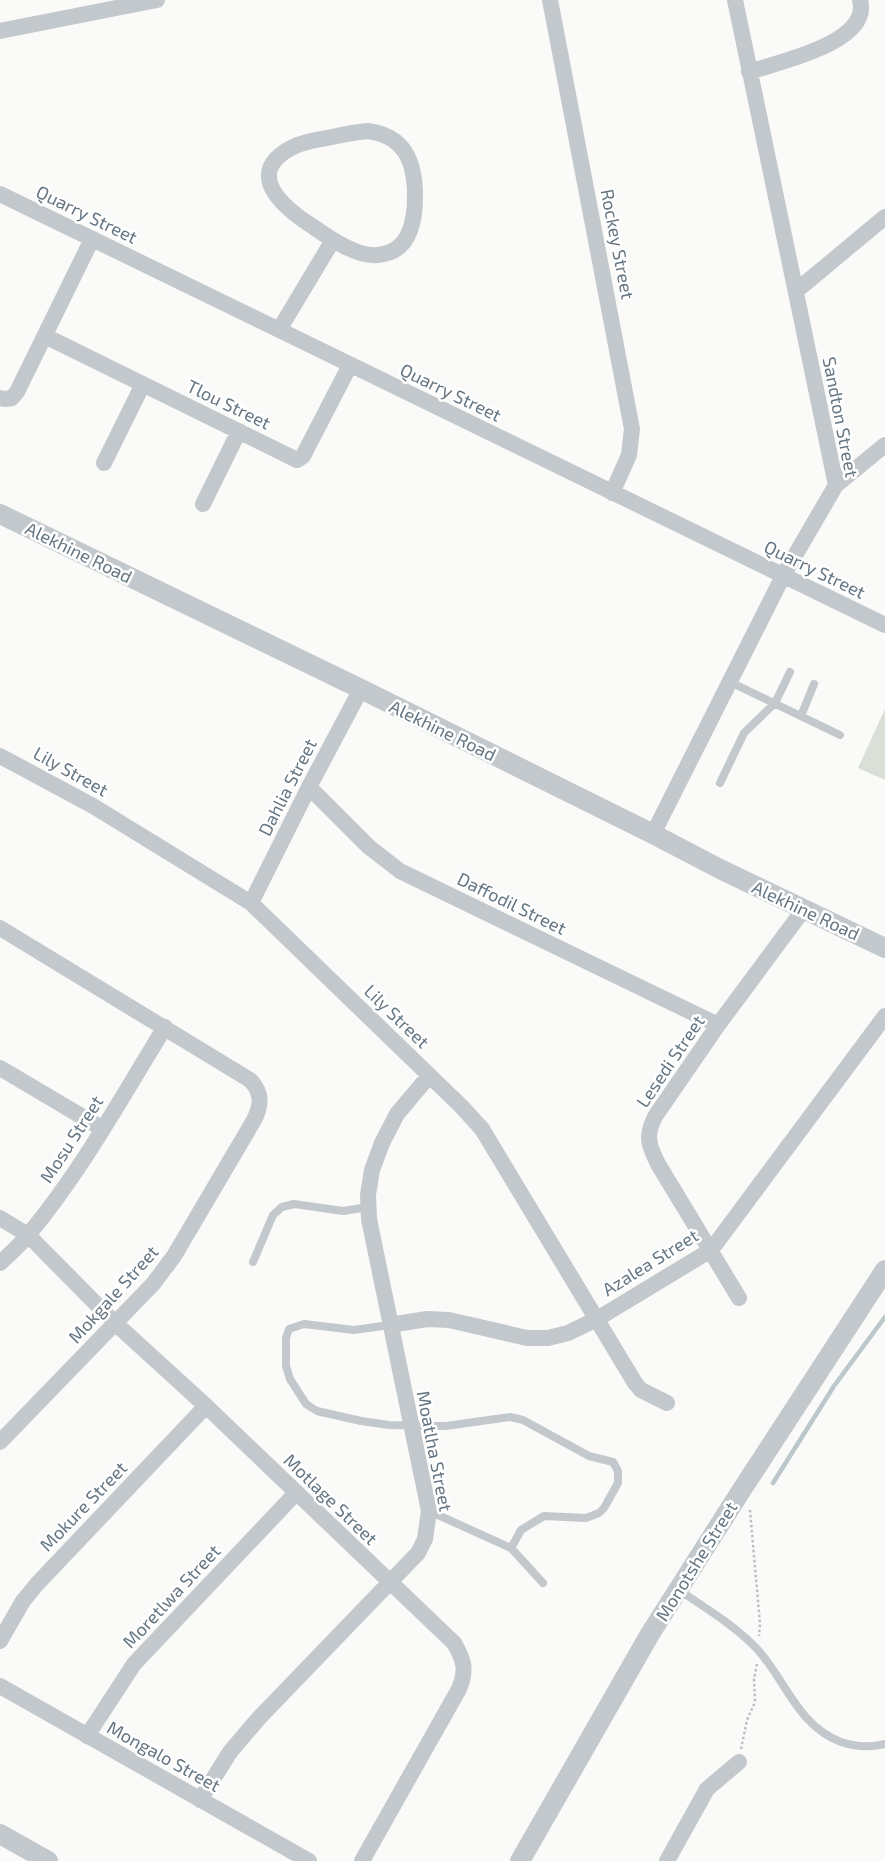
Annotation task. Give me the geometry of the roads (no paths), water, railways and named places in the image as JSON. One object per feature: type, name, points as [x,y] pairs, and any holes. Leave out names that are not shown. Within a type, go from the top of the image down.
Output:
[{"type":"street","points":[[0,31],[157,0]]},
{"type":"street","name":"Rockey Street","points":[[550,0],[632,429],[629,455],[612,493]]},
{"type":"street","name":"Sandton Street","points":[[654,834],[783,576],[836,485],[734,0]]},
{"type":"street","points":[[749,72],[818,49],[838,40],[852,30],[860,18],[862,6],[860,0]]},
{"type":"street","points":[[355,132],[379,132],[391,138],[402,147],[410,158],[414,169],[415,214],[412,228],[404,241],[391,252],[376,255],[364,254],[333,240],[293,214],[276,197],[270,185],[269,174],[273,164],[281,154],[291,147],[304,143],[355,132]]},
{"type":"street","name":"Quarry Street","points":[[0,194],[885,625]]},
{"type":"street","points":[[796,291],[885,216]]},
{"type":"street","points":[[0,398],[7,399],[15,396],[92,239]]},
{"type":"street","points":[[279,330],[333,240]]},
{"type":"street","name":"Tlou Street","points":[[45,336],[297,460],[300,458],[350,365]]},
{"type":"street","points":[[104,463],[143,384]]},
{"type":"street","points":[[203,504],[238,431]]},
{"type":"street","points":[[836,485],[885,445]]},
{"type":"street","name":"Alekhine Road","points":[[0,514],[361,689],[654,834],[720,869],[885,948]]},
{"type":"street","name":"Dahlia Street","points":[[251,903],[361,689]]},
{"type":"street","name":"Lily Street","points":[[0,756],[93,806],[251,903],[461,1106],[482,1129],[636,1383],[641,1390],[667,1403]]},
{"type":"street","name":"Daffodil Street","points":[[309,787],[369,847],[400,871],[718,1026]]},
{"type":"street","name":"Lesedi Street","points":[[739,1298],[658,1164],[651,1150],[648,1135],[656,1115],[718,1026],[804,909]]},
{"type":"street","points":[[0,928],[165,1027]]},
{"type":"street","name":"Azalea Street","points":[[390,1325],[428,1319],[450,1320],[527,1338],[548,1338],[568,1333],[597,1318],[711,1250],[885,1016]]},
{"type":"street","name":"Mokgale Street","points":[[0,1442],[153,1284],[174,1256],[254,1120],[260,1102],[258,1090],[250,1080],[165,1027]]},
{"type":"street","name":"Mosu Street","points":[[0,1263],[28,1235],[58,1197],[103,1129],[165,1027]]},
{"type":"street","points":[[0,1068],[103,1129]]},
{"type":"street","name":"Moatlha Street","points":[[200,1800],[230,1752],[259,1718],[418,1554],[425,1539],[429,1511],[369,1219],[368,1195],[372,1170],[396,1114],[429,1076]]},
{"type":"street","name":"Motlage Street","points":[[0,1218],[28,1235],[115,1323],[206,1406],[454,1643],[464,1664],[464,1677],[362,1861]]},
{"type":"street","name":"Monotshe Street","points":[[520,1861],[650,1634],[885,1270]]},
{"type":"street","name":"Mokure Street","points":[[0,1641],[23,1601],[37,1584],[206,1406]]},
{"type":"street","name":"Moretlwa Street","points":[[87,1736],[134,1664],[296,1493]]},
{"type":"street","name":"Mongalo Street","points":[[0,1686],[308,1861]]},
{"type":"street","points":[[667,1861],[707,1789],[739,1762]]},
{"type":"street","points":[[0,1834],[48,1861]]},
{"type":"lane","points":[[720,782],[744,732],[775,703],[790,672]]},
{"type":"lane","points":[[730,682],[840,735]]},
{"type":"lane","points":[[801,716],[814,684]]},
{"type":"lane","points":[[252,1262],[273,1215],[282,1207],[294,1204],[343,1211],[368,1207]]},
{"type":"lane","points":[[390,1325],[354,1330],[304,1324],[290,1329],[286,1338],[286,1366],[290,1379],[306,1404],[317,1411],[360,1422],[389,1425],[446,1426],[510,1417],[523,1420],[589,1456],[613,1462],[618,1471],[618,1483],[604,1508],[599,1513],[586,1518],[544,1516],[521,1530],[511,1548]]},
{"type":"lane","points":[[429,1511],[511,1548],[543,1583]]},
{"type":"lane","points":[[680,1590],[735,1630],[758,1650],[797,1706],[819,1731],[832,1739],[857,1748],[885,1744]]},
{"type":"waterway","points":[[773,1483],[834,1386],[885,1317]]}]
